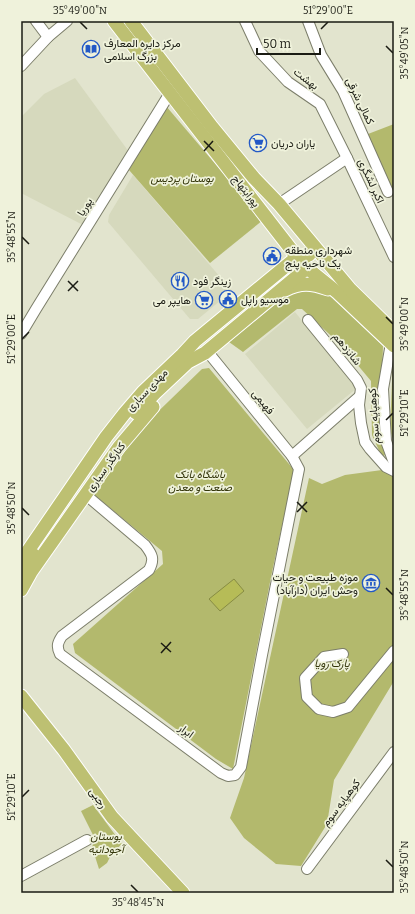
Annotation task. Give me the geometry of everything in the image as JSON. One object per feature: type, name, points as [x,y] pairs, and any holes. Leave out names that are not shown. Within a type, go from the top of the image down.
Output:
[{"type":"main road","points":[[117,26],[131,21]]},
{"type":"main road","name":"پورابتهاج","points":[[131,21],[174,89],[221,158],[303,256],[307,268],[344,291]]},
{"type":"main road","name":"پورابتهاج","points":[[117,26],[279,204],[344,291],[393,340]]},
{"type":"main road","points":[[254,178],[303,256],[328,274],[344,291]]},
{"type":"main road","name":"مهدی سباری","points":[[21,561],[106,437],[143,392],[195,341],[236,307],[303,256]]},
{"type":"main road","points":[[21,576],[113,441],[130,419],[188,362],[206,352],[307,268]]},
{"type":"main road","points":[[274,296],[292,287],[312,284],[344,291]]},
{"type":"main road","points":[[236,307],[246,320]]},
{"type":"main road","points":[[21,546],[117,408],[138,386],[178,349],[195,341]]},
{"type":"main road","name":"کنارگذر سباری","points":[[21,590],[31,572],[120,447],[156,404],[193,368],[206,352]]},
{"type":"main road","name":"رجبی","points":[[21,696],[64,750],[112,817],[183,893]]},
{"type":"street","points":[[36,21],[48,37]]},
{"type":"street","points":[[21,66],[48,37],[67,21]]},
{"type":"street","name":"بهشت","points":[[246,21],[260,51],[288,82],[320,104],[347,158]]},
{"type":"street","name":"کمالی شرقی","points":[[308,21],[321,56],[344,91],[388,192]]},
{"type":"street","name":"پوریا","points":[[21,334],[174,89]]},
{"type":"street","points":[[279,204],[347,158]]},
{"type":"street","name":"اکبر لشگری","points":[[347,158],[394,258]]},
{"type":"street","name":"شانزدهم","points":[[308,320],[357,380],[361,388],[359,405],[365,442],[386,467],[394,471]]},
{"type":"street","name":"کوهپایه سوم","points":[[393,340],[382,389],[386,441],[394,463]]},
{"type":"street","name":"فهیمی","points":[[206,352],[292,456],[299,469]]},
{"type":"street","points":[[292,456],[360,396]]},
{"type":"street","name":"ابرار","points":[[86,495],[146,545],[152,555],[152,564],[149,570],[62,636],[59,641],[58,648],[60,654],[228,776],[235,775],[240,767],[299,469]]},
{"type":"street","points":[[343,654],[324,657],[305,678],[307,697],[319,708],[332,712],[348,707],[394,651]]},
{"type":"street","name":"کوهپایه سوم","points":[[307,869],[394,752]]},
{"type":"street","points":[[21,876],[87,840]]},
{"type":"shaded area","points":[[75,78],[129,152],[83,225],[21,193],[21,117],[44,94]]},
{"type":"shaded area","points":[[133,175],[232,291],[198,319],[190,319],[108,222],[109,215]]},
{"type":"shaded area","points":[[295,312],[357,388],[307,429],[245,354]]},
{"type":"shaded area","points":[[234,579],[244,591],[220,611],[209,599]]},
{"type":"green space","name":"بوستان پردیس","points":[[166,106],[263,220],[210,263],[129,170]]},
{"type":"green space","points":[[394,124],[394,191],[391,192],[368,134]]},
{"type":"green space","points":[[305,287],[330,296],[383,346],[380,432],[385,455],[382,457],[372,435],[371,381],[341,345],[302,309],[297,309],[243,352],[229,342],[287,295]]},
{"type":"green space","points":[[393,357],[394,359],[394,442],[390,430]]},
{"type":"green space","name":"باشگاه بانک صنعت و معدن","points":[[209,368],[294,470],[233,769],[216,759],[75,653],[73,644],[163,564],[162,551],[92,493],[137,432],[202,369]]},
{"type":"green space","name":"پارک رویا","points":[[382,470],[394,477],[394,681],[334,780],[327,824],[301,866],[276,864],[244,838],[230,818],[244,778],[309,478],[322,484],[345,475]]},
{"type":"green space","name":"بوستان آجودانیه","points":[[93,805],[122,844],[112,853],[107,863],[99,869],[92,847],[95,839],[81,811]]},
{"type":"place","name":"مرکز دایره المعارف بزرگ اسلامی","points":[[91,49]]},
{"type":"place","name":"یاران دریان","points":[[258,143]]},
{"type":"place","name":"شهرداری منطقه یک ناحیه پنج","points":[[272,256]]},
{"type":"place","name":"زینگر فود","points":[[180,281]]},
{"type":"place","name":"موسیو راپل","points":[[228,299]]},
{"type":"place","name":"هایپر می","points":[[204,300]]},
{"type":"place","name":"موزه طبیعت و حیات وحش ایران (دارآباد)","points":[[371,583]]}]
